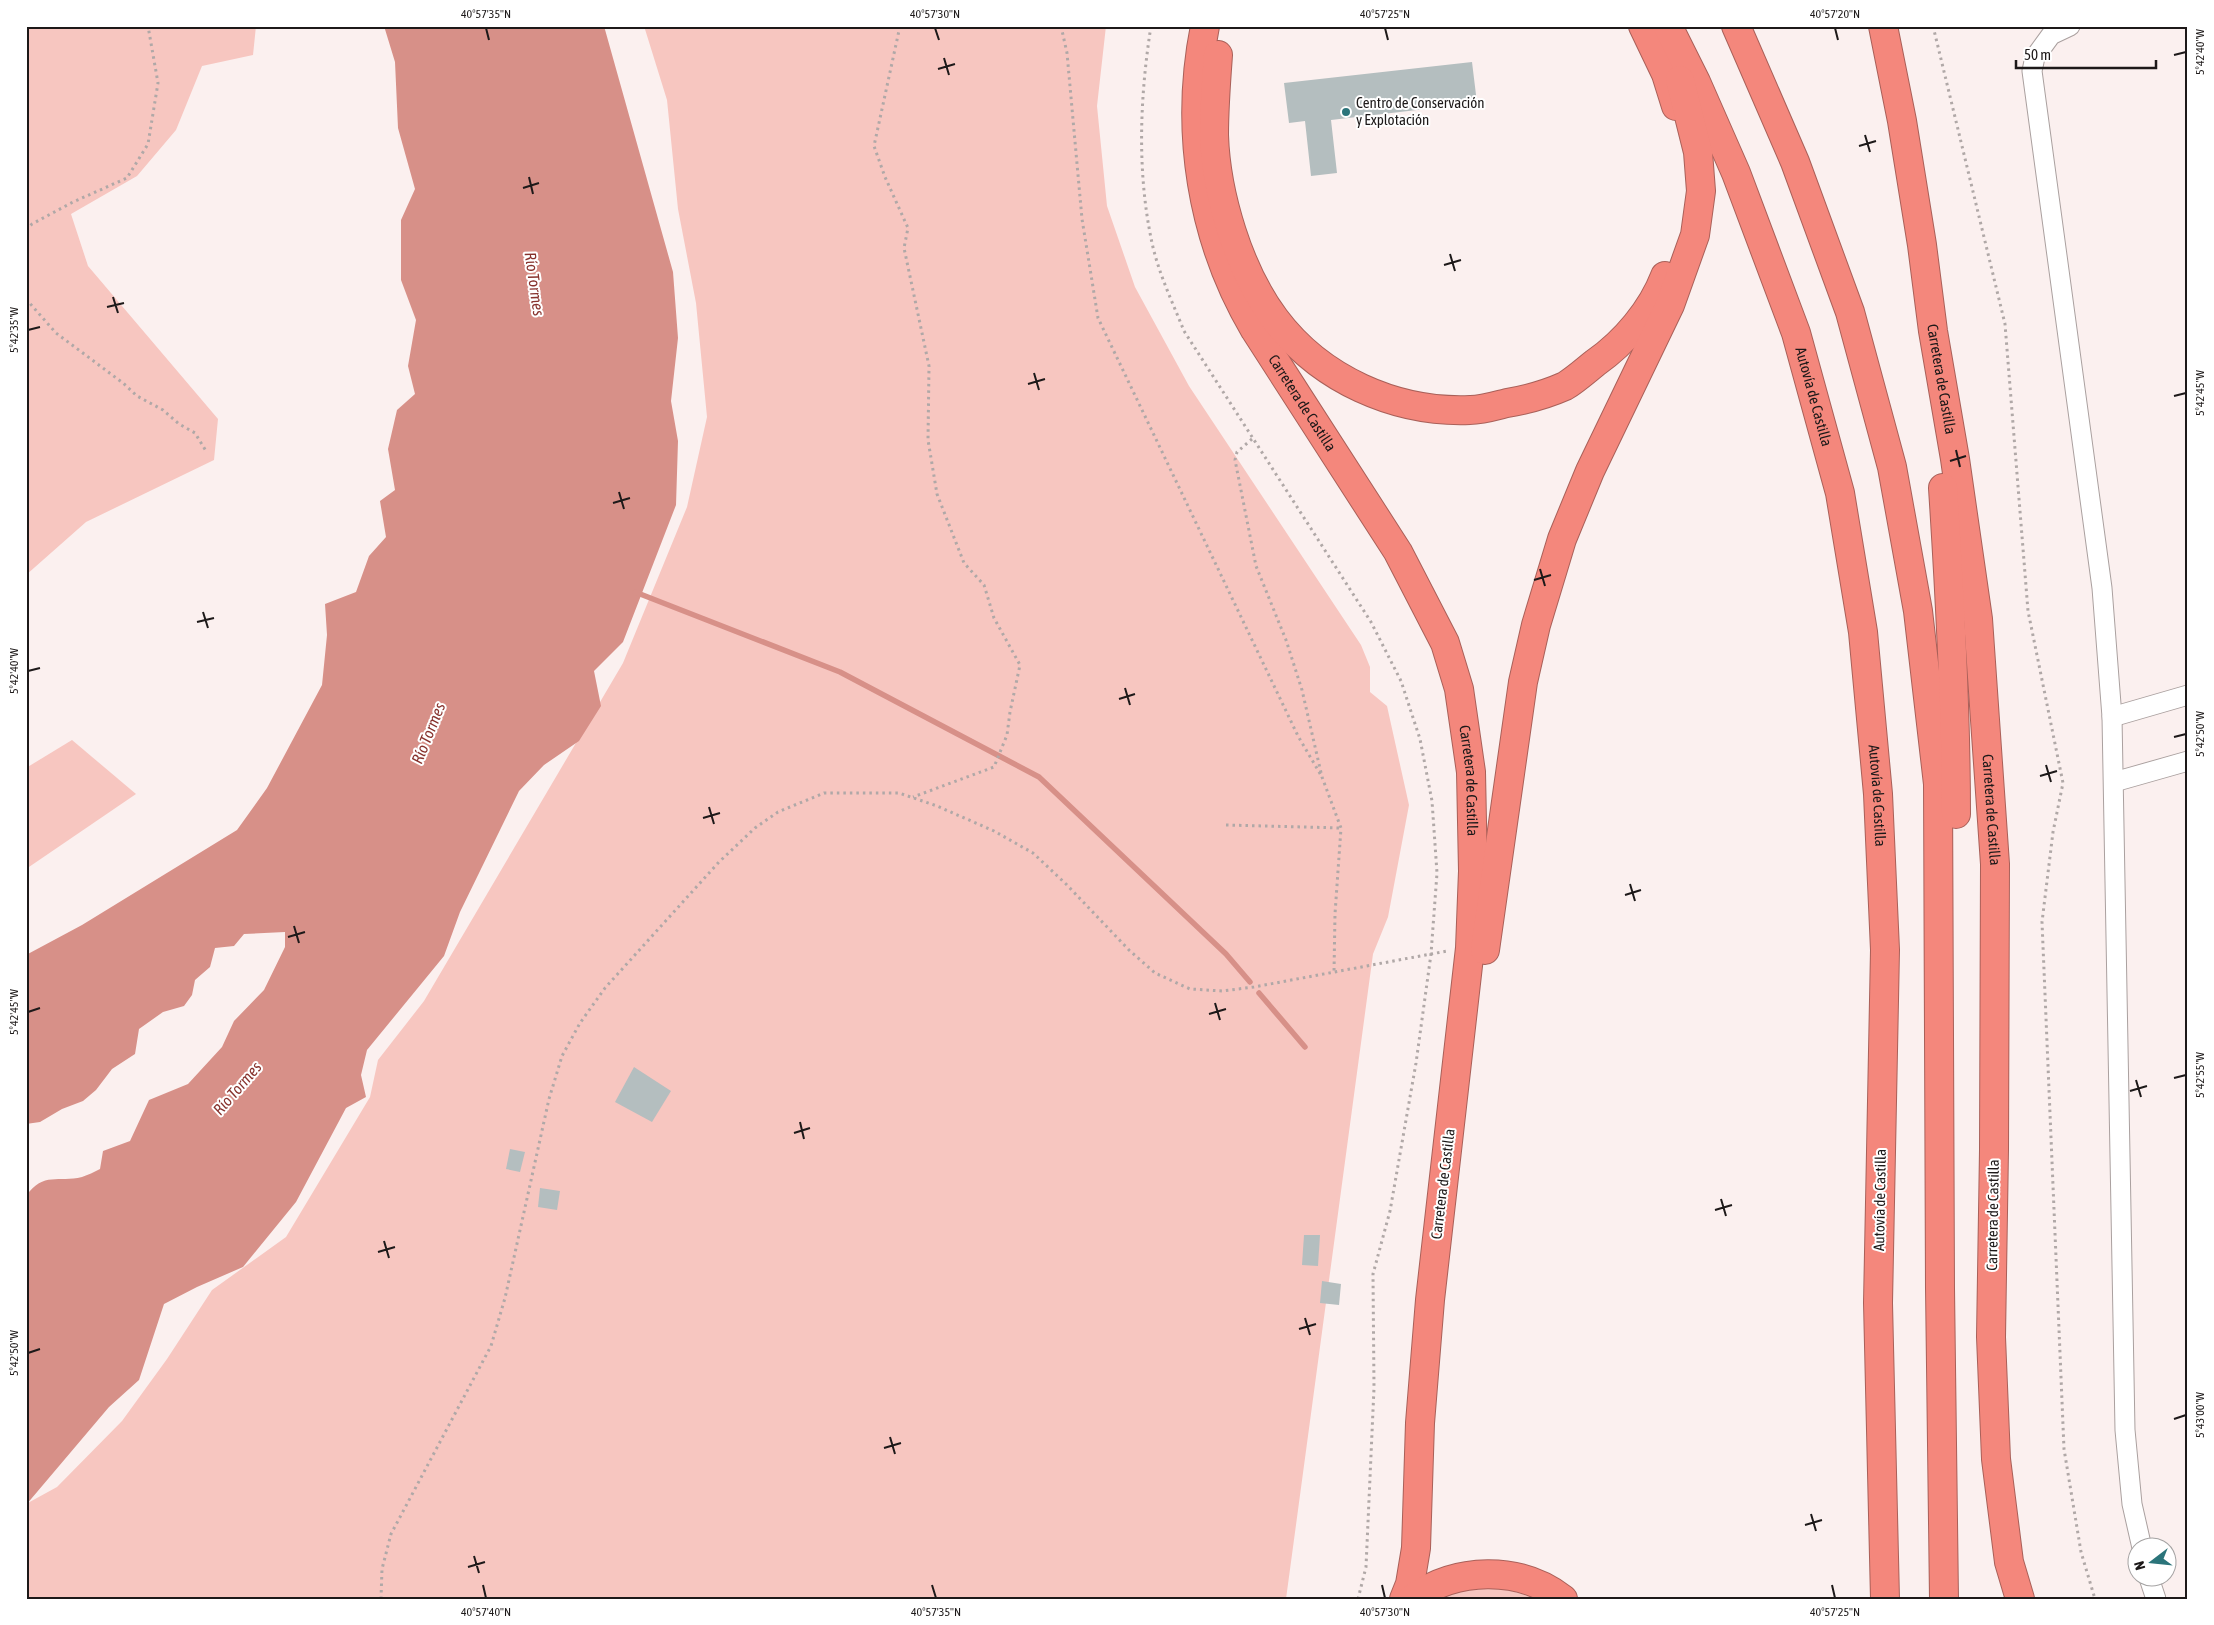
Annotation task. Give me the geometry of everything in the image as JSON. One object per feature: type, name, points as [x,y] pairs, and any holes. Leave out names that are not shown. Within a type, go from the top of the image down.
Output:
[{"type":"highway","name":"Carretera de Castilla","points":[[1205,26],[1196,93],[1200,183],[1214,236],[1227,274],[1246,314],[1398,552],[1445,644],[1459,689],[1471,772],[1473,871],[1470,948],[1430,1300],[1420,1423],[1416,1548],[1410,1584],[1404,1599]]},
{"type":"highway","points":[[1224,26],[1219,50],[1214,136],[1220,179],[1231,227],[1242,264],[1260,297],[1275,320],[1312,357],[1353,385],[1382,398],[1406,404],[1438,410],[1471,410],[1522,400],[1565,386],[1606,356],[1628,335],[1659,293],[1679,240],[1689,195],[1687,153],[1678,111],[1666,74],[1643,26]]},
{"type":"highway","points":[[1444,1176],[1484,958],[1523,682],[1536,625],[1562,540],[1590,471],[1670,305],[1695,236],[1701,192],[1698,152],[1683,86],[1654,26]]},
{"type":"highway","name":"Autovía de Castilla","points":[[1668,26],[1696,82],[1736,173],[1796,333],[1840,493],[1863,632],[1878,794],[1885,950],[1878,1302],[1885,1599]]},
{"type":"highway","points":[[1736,26],[1795,162],[1850,312],[1894,477],[1918,611],[1938,784],[1944,1599]]},
{"type":"highway","name":"Carretera de Castilla","points":[[1883,26],[1902,121],[1920,236],[1932,331],[1955,459],[1978,619],[1995,864],[1991,1337],[1996,1459],[2009,1562],[2020,1599]]},
{"type":"highway","points":[[1932,331],[1948,569],[1956,766],[1956,906],[1952,980],[1939,1078]]},
{"type":"highway","points":[[1412,1599],[1427,1588],[1458,1577],[1491,1573],[1523,1578],[1554,1591],[1563,1599]]},
{"type":"street","points":[[2070,26],[2050,35],[2035,57],[2032,72],[2102,588],[2112,717],[2125,1430],[2132,1504],[2140,1538]]},
{"type":"street","points":[[2112,717],[2188,695]]},
{"type":"street","points":[[2114,782],[2188,761]]},
{"type":"path","points":[[26,230],[32,224],[73,202],[126,178],[148,144],[158,83],[148,26]]},
{"type":"path","points":[[900,26],[874,146],[884,177],[908,228],[904,248],[928,366],[928,440],[936,494],[964,562],[984,585],[994,618],[1020,665],[1007,735],[994,767],[913,797]]},
{"type":"path","points":[[1061,26],[1067,53],[1082,219],[1098,318],[1298,736],[1322,777]]},
{"type":"path","points":[[1151,26],[1145,63],[1142,146],[1145,198],[1151,240],[1165,284],[1184,331],[1371,622],[1400,681],[1420,739],[1432,801],[1437,873],[1431,954],[1416,1063],[1390,1211],[1373,1274],[1374,1388],[1366,1557],[1361,1593],[1358,1599]]},
{"type":"path","points":[[1933,26],[2005,324],[2028,611],[2063,783],[2053,832],[2042,922],[2064,1449],[2081,1552],[2095,1599]]},
{"type":"path","points":[[26,299],[56,333],[123,383],[137,396],[163,410],[195,433],[206,451]]},
{"type":"path","points":[[1252,439],[1237,452],[1235,460],[1254,556],[1302,690],[1322,777],[1341,828],[1335,914],[1334,972]]},
{"type":"path","points":[[382,1599],[382,1568],[391,1534],[491,1346],[505,1298],[549,1099],[562,1056],[580,1023],[611,982],[720,862],[755,828],[778,812],[824,793],[899,793],[994,831],[1033,853],[1066,884],[1129,950],[1155,973],[1190,989],[1222,991],[1470,948]]},
{"type":"path","points":[[1226,825],[1341,828]]},
{"type":"shaded area","points":[[26,26],[256,26],[253,55],[202,66],[176,130],[137,176],[71,214],[88,266],[218,419],[214,460],[86,522],[26,575]]},
{"type":"shaded area","points":[[644,26],[1106,26],[1097,106],[1107,206],[1135,287],[1189,386],[1361,645],[1370,667],[1370,692],[1387,706],[1409,805],[1388,917],[1373,954],[1286,1599],[26,1599],[26,1504],[57,1487],[122,1421],[167,1359],[212,1290],[286,1237],[370,1097],[378,1060],[424,1001],[623,663],[687,507],[707,417],[696,303],[678,209],[667,100]]},
{"type":"shaded area","points":[[72,740],[136,794],[26,869],[26,768]]},
{"type":"shaded area","points":[[1487,1587],[1505,1589],[1538,1599],[1438,1599],[1469,1589]]},
{"type":"water","name":"Río Tormes","points":[[384,26],[604,26],[673,272],[678,338],[671,401],[678,441],[676,505],[623,642],[594,671],[601,706],[579,741],[544,765],[519,791],[460,912],[444,956],[367,1050],[361,1075],[366,1097],[346,1108],[296,1202],[243,1267],[164,1304],[139,1380],[109,1407],[26,1505],[26,1196],[39,1183],[52,1179],[82,1177],[100,1169],[103,1151],[130,1141],[149,1100],[188,1084],[222,1047],[234,1021],[264,990],[285,947],[285,932],[244,934],[234,946],[215,948],[210,967],[195,980],[192,995],[184,1006],[163,1012],[139,1029],[135,1054],[112,1069],[96,1090],[83,1101],[62,1109],[40,1122],[26,1124],[26,955],[82,925],[237,830],[267,788],[322,685],[327,635],[325,604],[356,592],[369,556],[386,537],[380,501],[395,490],[388,449],[397,410],[415,394],[408,366],[416,320],[401,280],[401,220],[415,189],[398,128],[395,62]]},
{"type":"building","name":"Centro de Conservación y Explotación","points":[[1472,62],[1477,103],[1331,120],[1337,173],[1311,176],[1305,121],[1289,123],[1284,83]]},
{"type":"building","points":[[634,1067],[671,1091],[652,1122],[615,1102]]},
{"type":"building","points":[[510,1149],[525,1152],[520,1172],[506,1169]]},
{"type":"building","points":[[540,1188],[560,1191],[557,1210],[538,1207]]},
{"type":"building","points":[[1304,1235],[1320,1235],[1318,1266],[1302,1265]]},
{"type":"building","points":[[1322,1281],[1341,1284],[1339,1305],[1320,1303]]},
{"type":"waterway","points":[[635,592],[840,672],[1039,777],[1226,954],[1250,982]]},
{"type":"waterway","points":[[1259,993],[1305,1047]]},
{"type":"place","name":"Centro de Conservación y Explotación","points":[[1346,112]]}]
